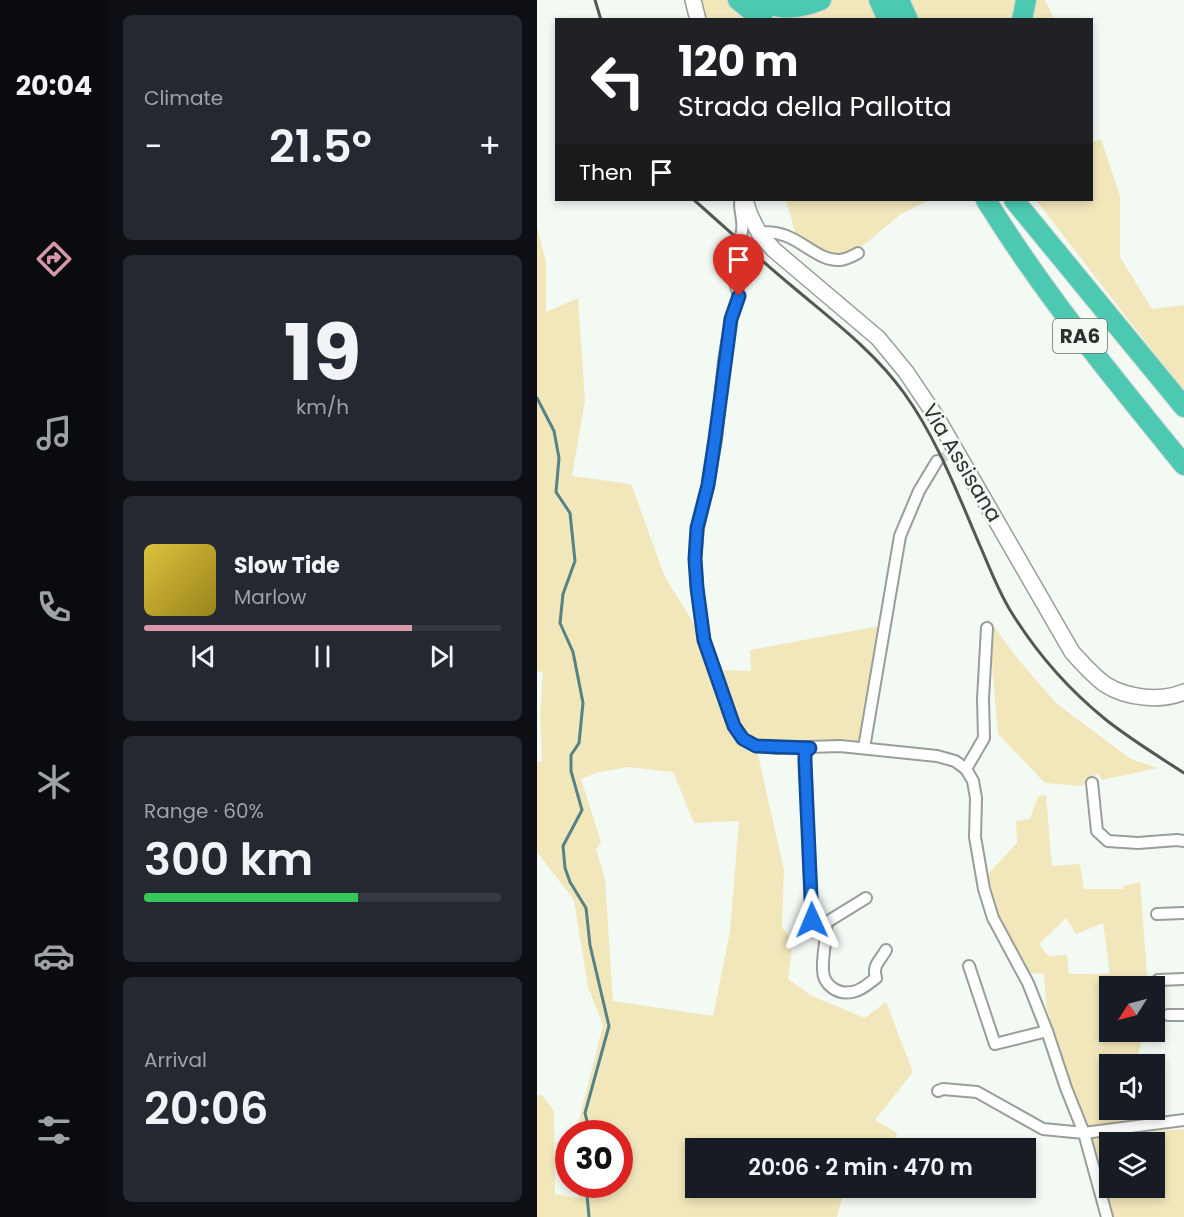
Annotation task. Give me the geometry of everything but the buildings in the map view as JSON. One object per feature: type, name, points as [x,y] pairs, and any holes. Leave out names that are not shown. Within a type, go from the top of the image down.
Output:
[{"type":"highway","points":[[738,0],[760,18]]},
{"type":"highway","points":[[759,0],[770,6],[796,8],[821,0]]},
{"type":"highway","points":[[879,0],[887,18]]},
{"type":"highway","points":[[892,0],[899,18]]},
{"type":"highway","points":[[899,0],[907,18]]},
{"type":"highway","points":[[1022,18],[1026,0]]},
{"type":"highway","points":[[980,201],[1013,243]]},
{"type":"highway","name":"RA6","points":[[987,201],[1013,243],[1090,349],[1184,465]]},
{"type":"highway","name":"RA6","points":[[1015,201],[1184,407]]},
{"type":"highway","points":[[1024,201],[1100,295],[1119,327]]},
{"type":"main road","points":[[693,0],[698,18]]},
{"type":"main road","name":"Via Assisana","points":[[744,201],[759,233],[774,250],[878,338],[906,372],[937,418],[947,456],[1072,652],[1087,670],[1108,686],[1131,694],[1151,698],[1184,692]]},
{"type":"street","points":[[743,201],[740,203],[740,213],[744,226],[729,254],[729,263],[739,296],[731,319],[708,485],[697,528],[695,559],[704,640],[734,726],[743,739],[756,746],[864,748],[936,756],[955,761],[966,769],[973,782],[977,798],[975,837],[984,889],[993,918],[1028,983],[1047,1031],[1066,1089],[1084,1133],[1107,1217]]},
{"type":"street","points":[[759,233],[771,231],[784,233],[820,254],[837,260],[858,253]]},
{"type":"street","points":[[864,748],[900,536],[919,491],[947,456]]},
{"type":"street","points":[[966,769],[984,738],[983,699],[987,628]]},
{"type":"street","points":[[810,748],[805,753],[805,762],[812,920],[819,927],[866,897]]},
{"type":"street","points":[[1092,783],[1097,831],[1108,841],[1138,843],[1184,841]]},
{"type":"street","points":[[1157,914],[1184,913]]},
{"type":"street","points":[[826,923],[823,972],[826,981],[841,992],[854,992],[876,978],[875,964],[886,950]]},
{"type":"street","points":[[969,966],[995,1044],[1047,1031]]},
{"type":"street","points":[[1165,980],[1184,979]]},
{"type":"street","points":[[1168,1015],[1184,1015]]},
{"type":"street","points":[[938,1091],[943,1089],[977,1092],[1043,1129],[1084,1133],[1184,1120]]},
{"type":"shaded area","points":[[699,0],[728,0],[747,18],[704,18]]},
{"type":"shaded area","points":[[833,0],[871,0],[879,18],[770,18],[768,9],[819,8]]},
{"type":"shaded area","points":[[903,0],[1045,0],[1054,18],[913,18]]},
{"type":"shaded area","points":[[1101,139],[1120,196],[1120,257],[1152,309],[1184,305],[1184,392],[1037,201],[1093,201],[1093,142]]},
{"type":"shaded area","points":[[786,201],[927,201],[901,214],[865,244],[843,256],[825,252],[796,235]]},
{"type":"shaded area","points":[[537,227],[546,262],[546,312],[578,298],[585,401],[572,476],[631,484],[665,577],[704,640],[714,670],[751,671],[750,650],[885,625],[864,748],[756,746],[784,870],[782,927],[793,941],[788,979],[812,996],[865,1018],[886,1002],[913,1072],[875,1120],[897,1133],[896,1138],[685,1138],[685,1198],[842,1198],[837,1217],[537,1217],[537,1097],[541,1094],[554,1111],[555,1198],[633,1198],[633,1120],[579,1120],[603,1025],[588,987],[574,900],[537,852],[537,762],[542,761],[540,714],[543,673],[537,671]],"holes":[[[627,767],[673,772],[694,823],[739,821],[730,931],[713,1016],[613,1001],[605,879],[596,849],[601,842],[581,779],[596,773]]]},
{"type":"shaded area","points":[[988,618],[1017,658],[1057,704],[1131,759],[1158,768],[1102,780],[1098,773],[1082,786],[1045,783],[998,734]]},
{"type":"shaded area","points":[[1046,795],[1052,866],[1080,864],[1084,889],[1123,889],[1123,886],[1140,882],[1147,976],[1099,976],[1099,1042],[1141,1042],[1138,1054],[1099,1054],[1099,1120],[1128,1120],[1084,1127],[1046,1006],[1044,974],[1028,973],[997,912],[988,874],[1017,843],[1016,821],[1030,819],[1038,796]],"holes":[[[1066,918],[1076,934],[1103,923],[1110,974],[1069,974],[1067,955],[1048,956],[1039,944]]]},
{"type":"shaded area","points":[[1184,1129],[1184,1217],[1110,1217],[1105,1198],[1165,1198],[1165,1132],[1149,1132]]},
{"type":"shaded area","points":[[1099,1136],[1099,1171],[1091,1137]]},
{"type":"waterway","points":[[537,398],[554,431],[559,458],[556,492],[570,513],[575,561],[563,594],[560,623],[573,652],[583,703],[579,743],[571,755],[571,771],[582,810],[563,846],[565,868],[570,882],[586,908],[590,945],[609,1026],[585,1113],[587,1120]]},
{"type":"waterway","points":[[587,1198],[589,1217]]},
{"type":"tunnel","points":[[937,461],[946,456]]},
{"type":"railway","points":[[595,0],[600,18]]},
{"type":"railway","points":[[695,201],[852,337],[892,378],[927,430],[998,587],[1030,640],[1053,669],[1091,707],[1124,733],[1184,773]]},
{"type":"route","points":[[739,296],[731,319],[708,485],[697,528],[695,559],[697,588],[704,640],[734,726],[743,739],[756,746],[810,748],[805,753],[805,762],[812,920]]}]
